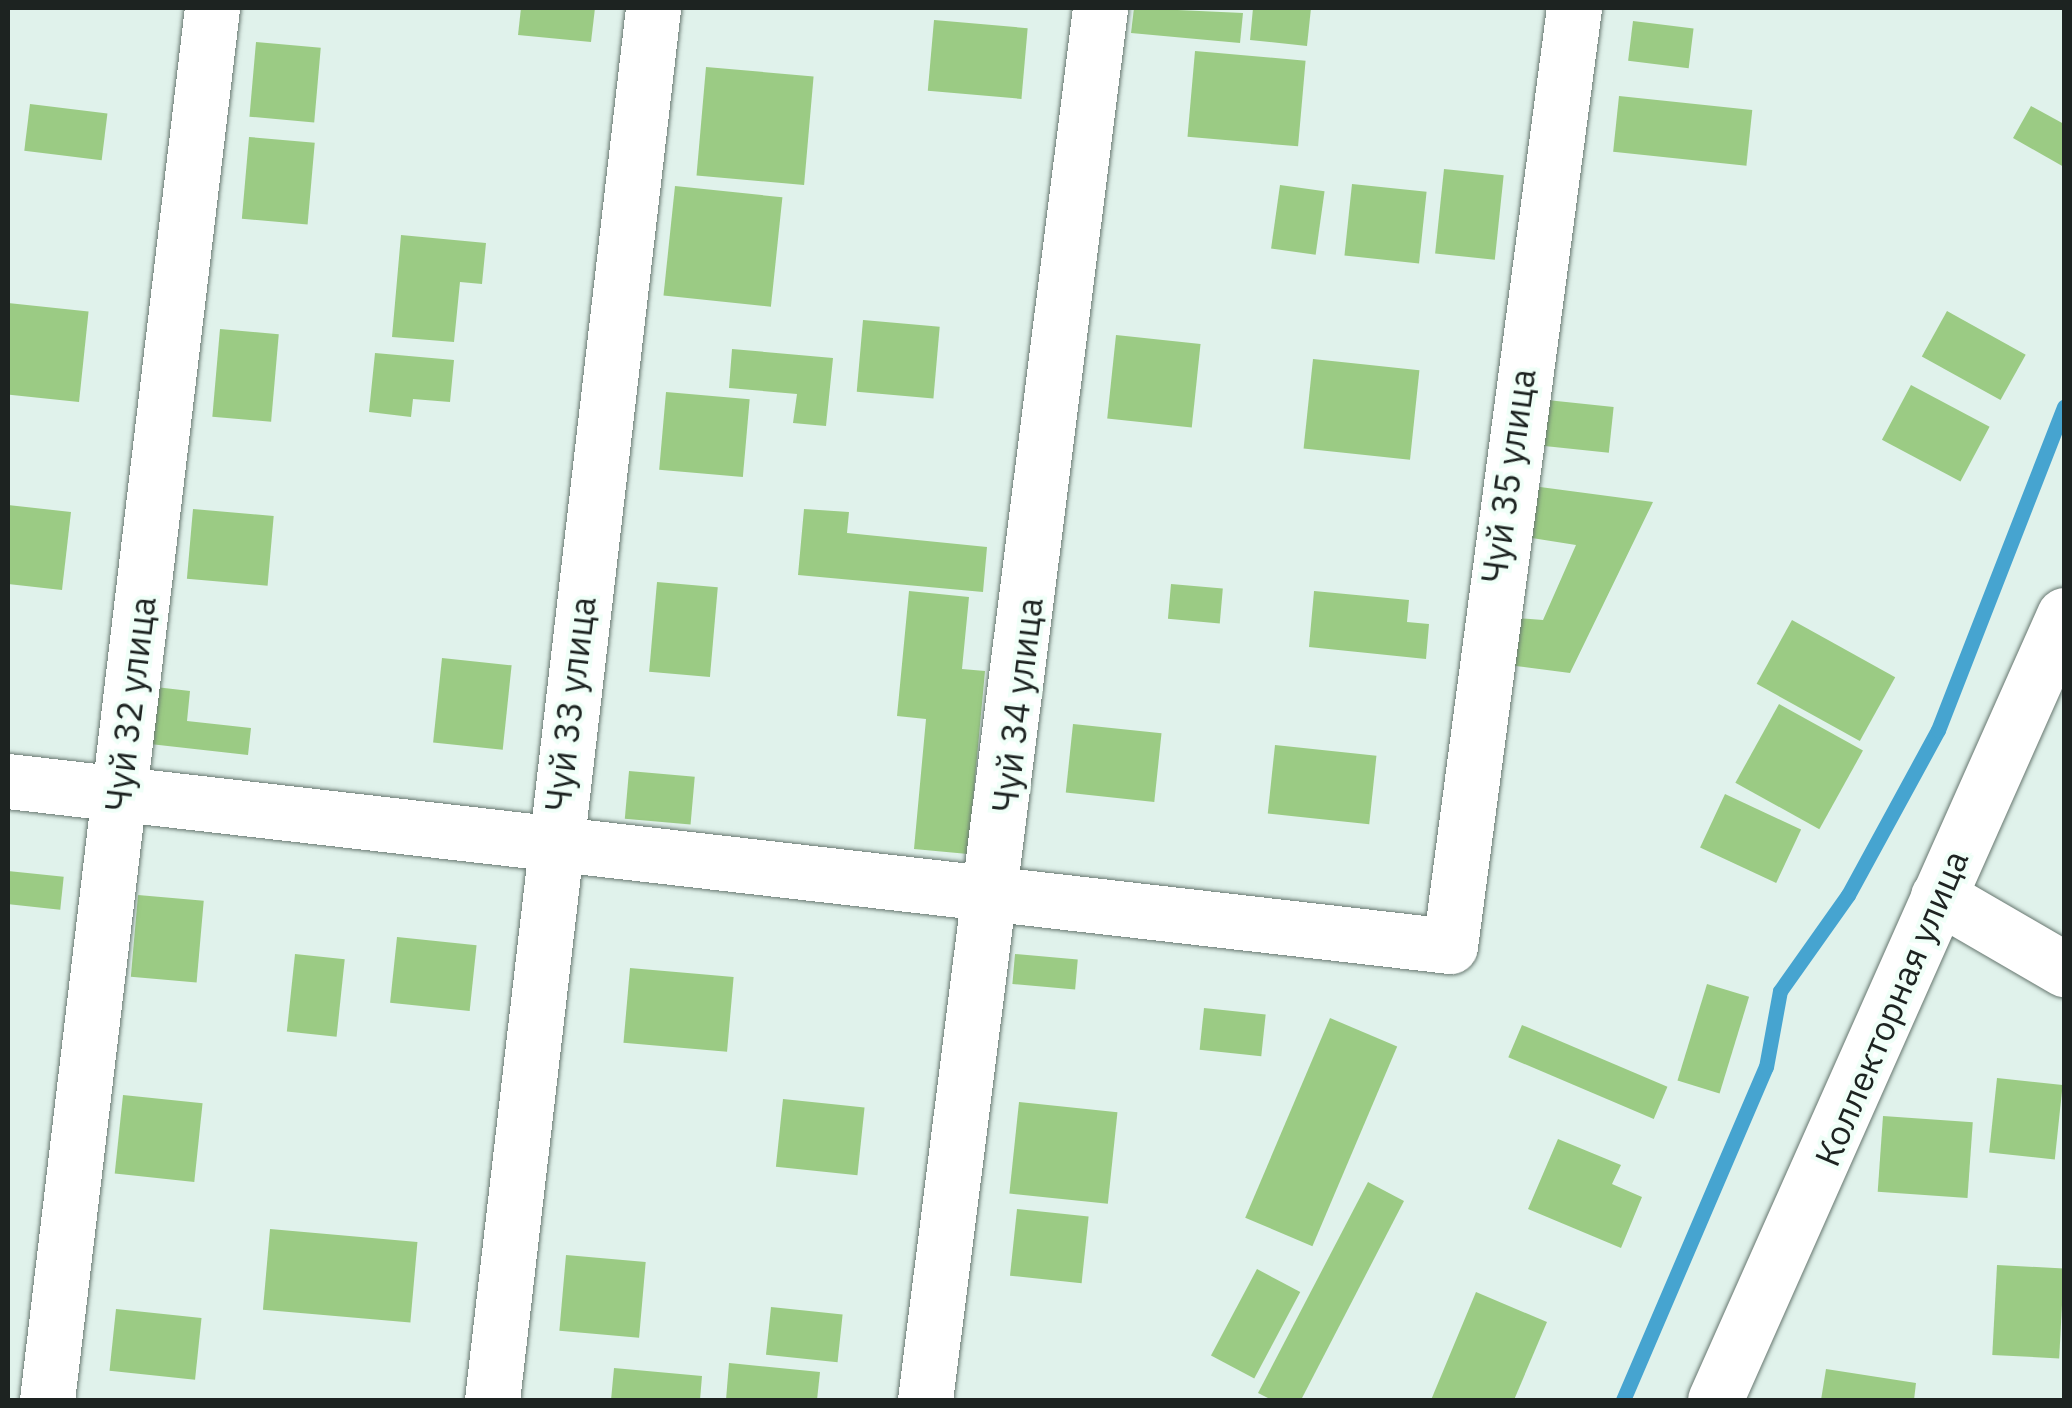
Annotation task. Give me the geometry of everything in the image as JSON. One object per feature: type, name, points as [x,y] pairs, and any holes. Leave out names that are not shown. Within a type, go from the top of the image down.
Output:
[{"type":"street","name":"Чуй 32 улица","points":[[47,1400],[212,8]]},
{"type":"street","name":"Чуй 33 улица","points":[[492,1400],[653,8]]},
{"type":"street","name":"Чуй 34 улица","points":[[925,1400],[994,897],[1100,8]]},
{"type":"street","name":"Чуй 35 улица","points":[[994,897],[1450,946],[1574,8]]},
{"type":"street","name":"Коллекторная улица","points":[[1715,1400],[2064,615]]},
{"type":"street","points":[[8,781],[120,790],[554,841],[994,897]]},
{"type":"street","points":[[1938,896],[2064,969]]},
{"type":"building","points":[[521,8],[595,8],[591,42],[518,35]]},
{"type":"building","points":[[1134,8],[1243,13],[1240,43],[1131,33]]},
{"type":"building","points":[[1253,8],[1311,8],[1307,46],[1250,40]]},
{"type":"building","points":[[934,20],[1028,28],[1021,99],[928,91]]},
{"type":"building","points":[[1633,21],[1694,28],[1689,68],[1628,61]]},
{"type":"building","points":[[256,42],[321,48],[314,122],[249,117]]},
{"type":"building","points":[[1195,51],[1306,61],[1298,146],[1188,137]]},
{"type":"building","points":[[706,67],[814,76],[804,185],[697,176]]},
{"type":"building","points":[[1619,96],[1752,110],[1746,166],[1613,152]]},
{"type":"building","points":[[30,104],[107,114],[102,160],[24,151]]},
{"type":"building","points":[[2031,106],[2064,124],[2064,167],[2013,138]]},
{"type":"building","points":[[249,137],[315,143],[308,224],[242,219]]},
{"type":"building","points":[[1444,169],[1504,175],[1495,260],[1435,254]]},
{"type":"building","points":[[1352,184],[1427,192],[1419,263],[1344,256]]},
{"type":"building","points":[[1280,185],[1325,191],[1316,255],[1271,248]]},
{"type":"building","points":[[675,186],[782,197],[771,307],[664,295]]},
{"type":"building","points":[[401,235],[486,243],[482,284],[460,282],[454,342],[392,337]]},
{"type":"building","points":[[8,303],[89,311],[79,402],[8,395]]},
{"type":"building","points":[[1947,311],[2026,355],[2001,400],[1922,356]]},
{"type":"building","points":[[863,320],[940,327],[933,398],[857,392]]},
{"type":"building","points":[[220,329],[279,334],[271,422],[212,417]]},
{"type":"building","points":[[1116,335],[1201,344],[1192,427],[1107,419]]},
{"type":"building","points":[[732,349],[833,358],[826,426],[793,423],[797,394],[729,388]]},
{"type":"building","points":[[375,353],[454,360],[450,402],[413,399],[411,417],[369,412]]},
{"type":"building","points":[[1313,359],[1419,370],[1410,460],[1304,449]]},
{"type":"building","points":[[1911,385],[1990,427],[1960,482],[1882,440]]},
{"type":"building","points":[[666,392],[750,399],[743,477],[659,470]]},
{"type":"building","points":[[1547,400],[1614,407],[1609,453],[1542,446]]},
{"type":"building","points":[[1525,485],[1653,502],[1570,673],[1500,664],[1504,617],[1543,620],[1576,545],[1519,536]]},
{"type":"building","points":[[8,505],[71,512],[62,590],[8,584]]},
{"type":"building","points":[[193,509],[274,516],[268,586],[187,579]]},
{"type":"building","points":[[804,509],[849,512],[847,533],[987,547],[983,592],[798,575]]},
{"type":"building","points":[[657,582],[718,587],[710,677],[649,672]]},
{"type":"building","points":[[1171,584],[1223,589],[1220,623],[1168,619]]},
{"type":"building","points":[[909,591],[969,597],[962,669],[985,671],[968,854],[914,849],[926,719],[897,716]]},
{"type":"building","points":[[1314,591],[1409,600],[1407,622],[1429,624],[1426,659],[1309,647]]},
{"type":"building","points":[[1792,620],[1895,677],[1860,741],[1757,684]]},
{"type":"building","points":[[442,658],[512,665],[503,750],[433,743]]},
{"type":"building","points":[[147,686],[190,691],[187,721],[251,728],[248,755],[141,743]]},
{"type":"building","points":[[1779,704],[1863,751],[1819,829],[1735,783]]},
{"type":"building","points":[[1073,724],[1162,733],[1154,802],[1066,793]]},
{"type":"building","points":[[1275,745],[1376,756],[1369,824],[1268,814]]},
{"type":"building","points":[[629,771],[695,777],[691,825],[625,819]]},
{"type":"building","points":[[1725,794],[1801,829],[1776,883],[1700,847]]},
{"type":"building","points":[[8,871],[64,877],[60,910],[8,904]]},
{"type":"building","points":[[138,895],[204,901],[197,982],[131,977]]},
{"type":"building","points":[[397,937],[477,945],[470,1011],[390,1003]]},
{"type":"building","points":[[295,954],[345,959],[337,1037],[287,1032]]},
{"type":"building","points":[[1015,954],[1078,959],[1075,989],[1012,984]]},
{"type":"building","points":[[630,968],[734,977],[727,1052],[623,1043]]},
{"type":"building","points":[[1707,984],[1749,997],[1720,1093],[1677,1081]]},
{"type":"building","points":[[1204,1008],[1266,1014],[1261,1056],[1200,1050]]},
{"type":"building","points":[[1330,1018],[1397,1047],[1312,1246],[1245,1218]]},
{"type":"building","points":[[1522,1025],[1667,1087],[1654,1119],[1508,1057]]},
{"type":"building","points":[[1997,1078],[2063,1085],[2055,1159],[1989,1153]]},
{"type":"building","points":[[123,1095],[203,1103],[194,1182],[115,1174]]},
{"type":"building","points":[[783,1099],[865,1108],[857,1175],[776,1167]]},
{"type":"building","points":[[1019,1102],[1117,1112],[1108,1204],[1009,1193]]},
{"type":"building","points":[[1883,1116],[1973,1122],[1967,1198],[1878,1192]]},
{"type":"building","points":[[1558,1139],[1621,1165],[1612,1184],[1642,1197],[1621,1248],[1528,1209]]},
{"type":"building","points":[[1368,1182],[1404,1201],[1301,1400],[1272,1400],[1258,1393]]},
{"type":"building","points":[[1017,1209],[1089,1217],[1082,1283],[1010,1276]]},
{"type":"building","points":[[270,1229],[417,1242],[410,1323],[263,1310]]},
{"type":"building","points":[[566,1255],[646,1262],[639,1338],[559,1331]]},
{"type":"building","points":[[1997,1265],[2064,1269],[2059,1358],[1992,1355]]},
{"type":"building","points":[[1257,1269],[1300,1292],[1254,1379],[1211,1356]]},
{"type":"building","points":[[1476,1292],[1547,1322],[1514,1400],[1431,1400]]},
{"type":"building","points":[[771,1307],[843,1315],[838,1362],[766,1355]]},
{"type":"building","points":[[116,1309],[202,1318],[195,1380],[110,1371]]},
{"type":"building","points":[[729,1363],[820,1372],[817,1400],[726,1400]]},
{"type":"building","points":[[614,1368],[702,1376],[700,1400],[611,1400]]},
{"type":"building","points":[[1826,1369],[1916,1383],[1914,1400],[1821,1400]]},
{"type":"waterway","points":[[1623,1400],[1766,1067],[1780,991],[1848,895],[1938,730],[2064,407]]}]
